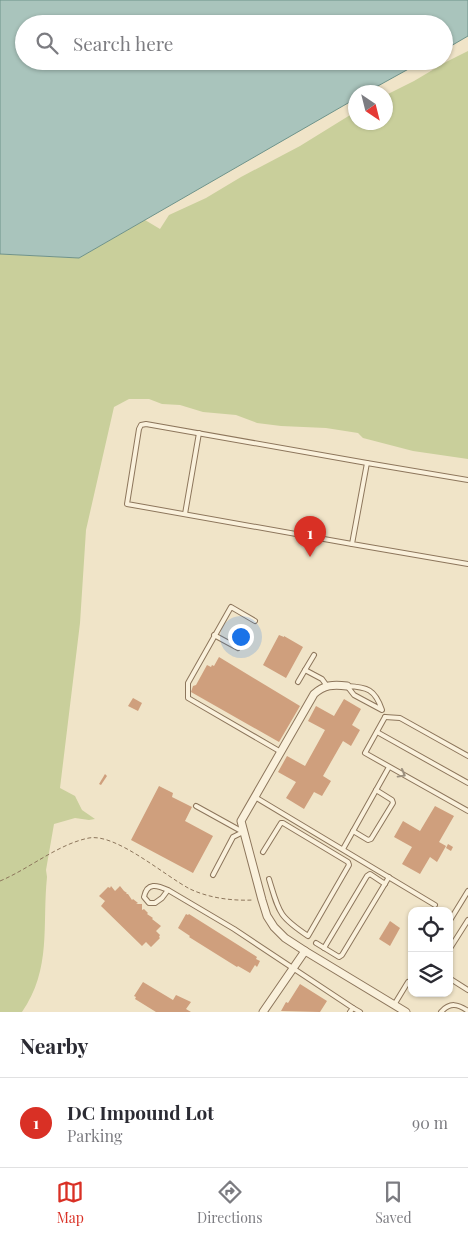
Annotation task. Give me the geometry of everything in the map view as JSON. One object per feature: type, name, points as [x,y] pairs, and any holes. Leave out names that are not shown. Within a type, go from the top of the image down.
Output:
[{"type":"street","points":[[346,686],[323,686],[314,694],[240,821],[267,916],[274,927],[285,938],[305,951],[406,1012]]},
{"type":"street","points":[[262,1012],[305,951]]},
{"type":"lane","points":[[468,480],[146,424],[141,425],[139,429],[127,504],[468,564]]},
{"type":"lane","points":[[185,514],[199,433]]},
{"type":"lane","points":[[352,544],[367,463]]},
{"type":"lane","points":[[255,620],[230,607],[188,683],[188,698],[280,752]]},
{"type":"lane","points":[[214,635],[238,648]]},
{"type":"lane","points":[[298,682],[314,655]]},
{"type":"lane","points":[[305,670],[322,679],[327,686]]},
{"type":"lane","points":[[346,686],[354,695],[382,710]]},
{"type":"lane","points":[[346,686],[364,687],[374,694],[385,717]]},
{"type":"lane","points":[[385,717],[365,753],[468,811]]},
{"type":"lane","points":[[385,717],[400,718],[468,756]]},
{"type":"lane","points":[[377,732],[468,783]]},
{"type":"lane","points":[[343,849],[389,767]]},
{"type":"lane","points":[[353,832],[371,840],[393,803],[392,800],[376,790]]},
{"type":"lane","points":[[255,797],[435,905]]},
{"type":"lane","points":[[196,806],[243,832]]},
{"type":"lane","points":[[263,852],[281,823],[332,852],[348,862],[349,865],[308,936],[285,920],[278,909],[269,879]]},
{"type":"lane","points":[[213,875],[233,837],[243,832]]},
{"type":"lane","points":[[332,852],[337,846]]},
{"type":"lane","points":[[324,948],[367,876],[370,874],[385,884]]},
{"type":"lane","points":[[316,943],[339,957],[342,955],[389,877]]},
{"type":"lane","points":[[168,890],[155,903],[149,903],[144,896],[150,886],[157,885],[168,890],[234,929],[352,1010],[360,1012]]},
{"type":"lane","points":[[453,915],[468,891]]},
{"type":"lane","points":[[453,944],[468,920]]},
{"type":"lane","points":[[453,981],[468,990]]},
{"type":"lane","points":[[394,1005],[408,982]]},
{"type":"lane","points":[[441,1012],[446,1006],[454,1004],[468,1011]]},
{"type":"path","points":[[0,881],[35,861],[72,844],[84,839],[97,837],[120,845],[191,889],[211,896],[234,900],[262,900]]},
{"type":"green space","points":[[468,51],[468,459],[413,451],[363,438],[358,433],[326,428],[257,423],[236,415],[203,412],[180,405],[162,404],[149,399],[129,399],[114,407],[86,530],[80,623],[60,788],[75,796],[82,810],[95,819],[75,818],[54,824],[46,870],[44,946],[38,980],[22,1012],[0,1012],[0,254],[79,258],[145,220],[160,229],[169,215],[206,198],[300,146],[348,116],[348,130],[393,130],[393,92],[433,70],[453,70],[453,58]]},
{"type":"water","points":[[0,0],[468,0],[468,36],[453,45],[453,15],[15,15],[15,70],[407,70],[380,85],[348,85],[348,103],[79,258],[0,254]]},
{"type":"building","points":[[279,635],[303,647],[286,678],[263,665]]},
{"type":"building","points":[[219,657],[300,706],[279,742],[191,692],[207,665],[214,666]]},
{"type":"building","points":[[133,698],[142,703],[138,711],[128,706]]},
{"type":"building","points":[[344,699],[361,709],[352,725],[360,730],[351,746],[343,741],[323,776],[331,781],[322,796],[314,792],[304,809],[286,798],[296,782],[278,772],[287,756],[305,766],[325,730],[308,721],[316,706],[334,716]]},
{"type":"building","points":[[105,774],[107,776],[101,785],[99,784]]},
{"type":"building","points":[[159,786],[173,793],[172,797],[192,807],[185,821],[213,836],[193,873],[131,840]]},
{"type":"building","points":[[435,806],[454,816],[439,842],[446,846],[437,862],[430,857],[420,874],[402,864],[412,847],[394,837],[403,821],[420,831]]},
{"type":"building","points":[[448,844],[453,847],[451,851],[446,848]]},
{"type":"building","points":[[111,886],[115,891],[120,886],[132,900],[138,903],[136,904],[142,904],[142,910],[144,909],[161,926],[156,931],[160,938],[151,947],[146,942],[142,946],[101,906],[105,901],[99,896]]},
{"type":"building","points":[[186,914],[189,914],[257,957],[256,959],[260,961],[257,967],[255,965],[250,973],[189,937],[178,928]]},
{"type":"building","points":[[390,921],[400,928],[390,946],[379,939]]},
{"type":"building","points":[[143,982],[173,1000],[176,995],[191,1002],[186,1009],[191,1012],[156,1012],[135,999],[136,997],[134,996]]},
{"type":"building","points":[[300,984],[327,1001],[320,1012],[281,1011]]},
{"type":"place","name":"DC Impound Lot","points":[[310,557]]}]
